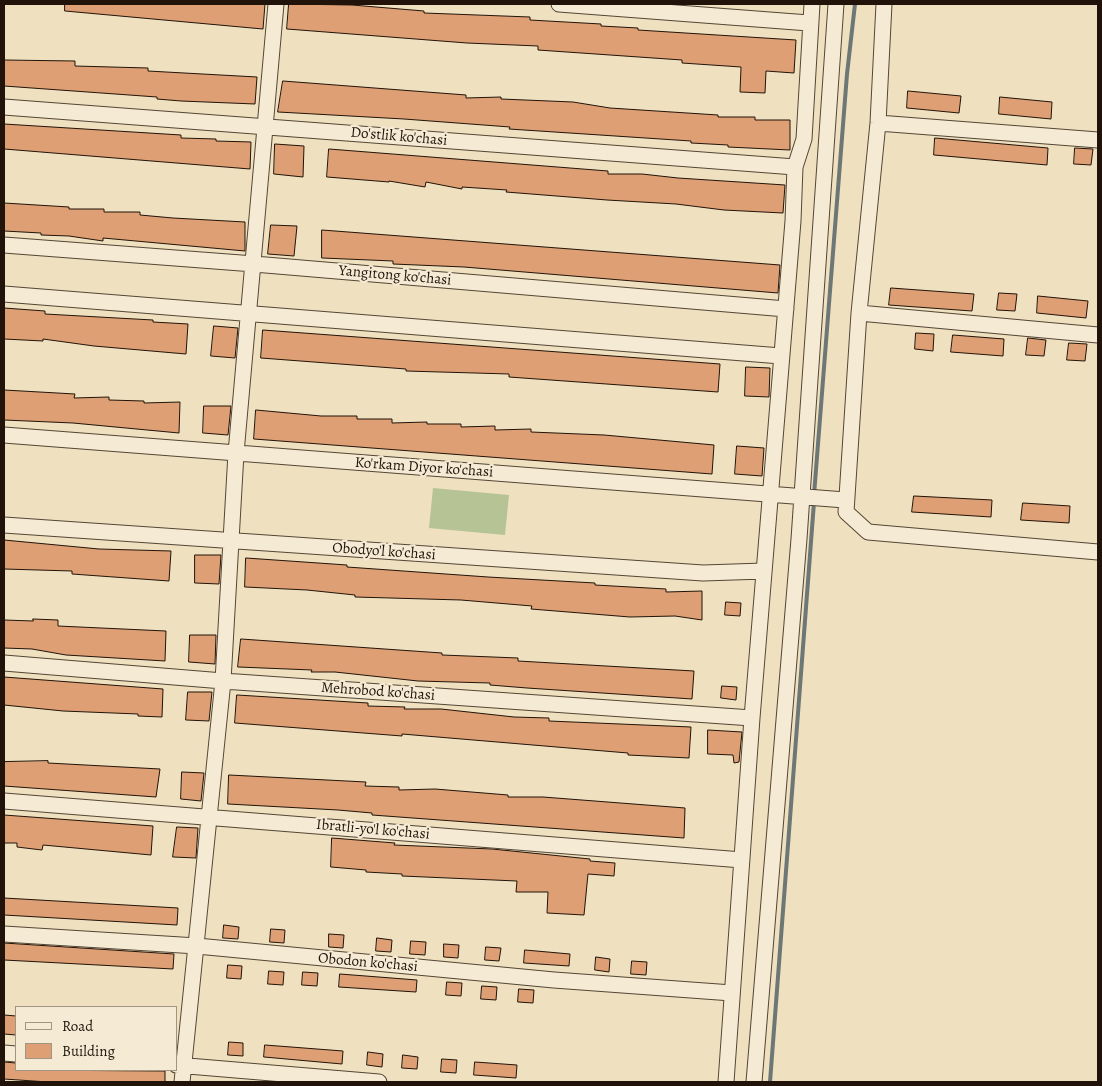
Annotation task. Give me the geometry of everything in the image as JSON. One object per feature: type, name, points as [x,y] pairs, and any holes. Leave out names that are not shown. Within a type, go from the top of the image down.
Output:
[{"type":"street","points":[[182,1082],[180,1066],[197,946],[223,681],[236,453],[254,264],[263,127],[276,4]]},
{"type":"street","points":[[559,4],[810,23]]},
{"type":"street","points":[[726,1082],[752,718],[786,309],[795,167],[804,139],[812,4]]},
{"type":"street","points":[[754,1082],[802,497],[836,4]]},
{"type":"street","points":[[884,4],[878,123],[858,313],[845,500],[846,512],[868,532],[1098,552]]},
{"type":"street","name":"Do'stlik ko'chasi","points":[[4,107],[795,167]]},
{"type":"street","points":[[878,123],[1098,140]]},
{"type":"street","name":"Yangitong ko'chasi","points":[[4,245],[786,309]]},
{"type":"street","points":[[4,294],[781,356]]},
{"type":"street","points":[[858,313],[1098,335]]},
{"type":"street","name":"Ko'rkam Diyor ko'chasi","points":[[4,435],[845,500]]},
{"type":"street","name":"Obodyo'l ko'chasi","points":[[4,525],[703,573],[764,571]]},
{"type":"street","name":"Mehrobod ko'chasi","points":[[4,663],[223,681],[752,718]]},
{"type":"street","name":"Ibratli-yo'l ko'chasi","points":[[4,801],[742,860]]},
{"type":"street","name":"Obodon ko'chasi","points":[[4,934],[197,946],[554,980],[732,993]]},
{"type":"street","points":[[180,1066],[379,1082]]},
{"type":"green space","points":[[433,488],[509,495],[505,535],[429,528]]},
{"type":"building","points":[[65,4],[265,4],[263,29],[65,11]]},
{"type":"building","points":[[289,4],[352,5],[424,11],[424,13],[530,17],[530,20],[601,24],[601,26],[638,28],[638,30],[796,40],[794,73],[766,71],[765,93],[740,92],[741,67],[682,63],[682,60],[538,50],[538,46],[467,43],[287,29]]},
{"type":"building","points":[[4,60],[75,61],[75,66],[148,68],[148,71],[257,77],[255,104],[181,101],[157,99],[157,97],[4,86]]},
{"type":"building","points":[[283,81],[466,95],[466,98],[501,97],[501,99],[573,102],[610,108],[718,115],[718,117],[755,117],[755,120],[790,120],[790,150],[728,147],[728,145],[691,143],[691,141],[509,129],[510,127],[404,119],[278,112]]},
{"type":"building","points":[[908,91],[961,96],[959,113],[907,108]]},
{"type":"building","points":[[1000,97],[1052,102],[1051,119],[999,114]]},
{"type":"building","points":[[4,124],[181,135],[181,138],[251,142],[250,169],[4,149]]},
{"type":"building","points":[[935,138],[1048,148],[1047,165],[934,155]]},
{"type":"building","points":[[275,144],[304,146],[303,177],[274,174]]},
{"type":"building","points":[[1075,148],[1093,149],[1091,165],[1074,164]]},
{"type":"building","points":[[329,149],[608,171],[608,174],[642,174],[785,185],[783,213],[506,192],[507,190],[462,187],[462,189],[426,182],[425,187],[389,181],[327,177]]},
{"type":"building","points":[[4,203],[69,207],[69,209],[104,209],[104,212],[140,212],[140,215],[245,222],[245,251],[103,238],[103,241],[69,236],[41,235],[41,233],[4,231]]},
{"type":"building","points":[[271,225],[297,226],[294,256],[268,254]]},
{"type":"building","points":[[322,230],[780,265],[778,293],[464,267],[393,264],[393,261],[322,258]]},
{"type":"building","points":[[891,288],[974,294],[972,311],[889,305]]},
{"type":"building","points":[[999,293],[1017,294],[1015,311],[997,310]]},
{"type":"building","points":[[1038,296],[1088,301],[1086,318],[1037,313]]},
{"type":"building","points":[[4,308],[45,311],[45,314],[153,320],[153,322],[188,324],[186,354],[94,346],[43,339],[43,341],[4,339]]},
{"type":"building","points":[[214,326],[238,328],[235,358],[211,356]]},
{"type":"building","points":[[263,330],[720,364],[718,392],[509,377],[509,374],[406,371],[406,369],[261,358]]},
{"type":"building","points":[[916,333],[934,334],[933,351],[915,349]]},
{"type":"building","points":[[953,335],[1004,339],[1003,356],[951,352]]},
{"type":"building","points":[[1028,338],[1046,340],[1044,356],[1026,355]]},
{"type":"building","points":[[1069,343],[1087,344],[1085,361],[1067,360]]},
{"type":"building","points":[[746,367],[770,368],[769,397],[745,396]]},
{"type":"building","points":[[4,390],[75,394],[74,398],[109,397],[109,400],[144,401],[144,403],[180,402],[179,433],[73,423],[4,420]]},
{"type":"building","points":[[204,406],[231,406],[228,435],[203,433]]},
{"type":"building","points":[[256,410],[321,416],[357,416],[357,419],[392,419],[392,423],[427,422],[427,424],[461,424],[461,427],[495,426],[495,430],[531,429],[531,432],[604,435],[714,445],[712,474],[254,439]]},
{"type":"building","points":[[737,446],[764,448],[762,476],[735,474]]},
{"type":"building","points":[[914,496],[992,500],[991,517],[912,512]]},
{"type":"building","points":[[1023,503],[1070,506],[1069,523],[1021,520]]},
{"type":"building","points":[[4,540],[99,549],[171,551],[169,581],[72,574],[72,571],[4,569]]},
{"type":"building","points":[[195,555],[221,555],[219,584],[195,583]]},
{"type":"building","points":[[246,558],[347,565],[347,567],[595,583],[595,585],[666,589],[666,592],[702,591],[702,620],[675,616],[630,617],[531,609],[532,606],[461,600],[355,597],[355,595],[307,590],[245,587]]},
{"type":"building","points":[[726,602],[741,603],[740,616],[725,615]]},
{"type":"building","points":[[33,619],[58,620],[58,626],[166,631],[165,661],[66,655],[32,649],[4,648],[4,620],[33,621]]},
{"type":"building","points":[[190,635],[216,635],[215,664],[189,662]]},
{"type":"building","points":[[241,639],[442,653],[442,655],[518,658],[518,661],[694,671],[692,699],[527,688],[490,685],[490,683],[418,681],[335,672],[311,672],[312,670],[238,667]]},
{"type":"building","points":[[4,677],[163,689],[162,717],[138,716],[138,714],[63,711],[4,705]]},
{"type":"building","points":[[722,686],[737,687],[736,700],[721,698]]},
{"type":"building","points":[[188,692],[212,692],[209,721],[186,720]]},
{"type":"building","points":[[237,695],[368,703],[368,706],[405,707],[404,709],[441,709],[514,717],[549,718],[549,721],[691,727],[689,758],[628,755],[628,753],[402,734],[402,736],[235,723]]},
{"type":"building","points":[[708,730],[742,732],[739,762],[734,763],[733,755],[708,754]]},
{"type":"building","points":[[48,761],[48,763],[160,769],[156,797],[4,786],[4,762]]},
{"type":"building","points":[[182,772],[204,773],[201,801],[181,799]]},
{"type":"building","points":[[229,775],[366,782],[365,786],[399,787],[399,790],[435,789],[508,795],[508,797],[543,797],[685,808],[684,838],[372,815],[372,813],[338,810],[228,804]]},
{"type":"building","points":[[4,815],[153,826],[151,855],[43,845],[42,850],[17,847],[17,843],[4,843]]},
{"type":"building","points":[[177,827],[198,828],[196,858],[173,857]]},
{"type":"building","points":[[332,838],[395,843],[394,845],[492,849],[590,859],[590,861],[615,863],[614,876],[588,874],[584,915],[547,913],[548,892],[516,892],[517,881],[402,876],[402,874],[366,872],[366,870],[331,867]]},
{"type":"building","points":[[4,898],[178,908],[177,925],[4,915]]},
{"type":"building","points":[[224,925],[239,927],[238,939],[223,938]]},
{"type":"building","points":[[271,929],[285,930],[284,943],[270,942]]},
{"type":"building","points":[[329,934],[344,935],[343,948],[329,947]]},
{"type":"building","points":[[377,938],[392,940],[391,952],[376,951]]},
{"type":"building","points":[[411,941],[426,942],[425,955],[410,954]]},
{"type":"building","points":[[4,943],[174,954],[173,969],[4,960]]},
{"type":"building","points":[[444,944],[459,945],[458,958],[444,957]]},
{"type":"building","points":[[486,947],[501,948],[499,961],[485,960]]},
{"type":"building","points":[[525,950],[570,954],[569,966],[524,963]]},
{"type":"building","points":[[596,957],[610,959],[609,972],[595,970]]},
{"type":"building","points":[[632,961],[647,962],[646,975],[631,974]]},
{"type":"building","points":[[228,965],[242,966],[241,979],[227,978]]},
{"type":"building","points":[[269,971],[284,972],[283,985],[268,984]]},
{"type":"building","points":[[303,972],[318,973],[317,986],[302,985]]},
{"type":"building","points":[[340,974],[417,980],[416,992],[339,987]]},
{"type":"building","points":[[447,982],[462,983],[461,996],[446,995]]},
{"type":"building","points":[[482,986],[497,987],[496,1000],[481,999]]},
{"type":"building","points":[[519,989],[534,990],[533,1003],[518,1002]]},
{"type":"building","points":[[4,1015],[15,1016],[15,1035],[4,1034]]},
{"type":"building","points":[[229,1042],[243,1043],[243,1056],[228,1055]]},
{"type":"building","points":[[265,1045],[343,1051],[342,1064],[264,1057]]},
{"type":"building","points":[[368,1052],[383,1054],[382,1067],[367,1065]]},
{"type":"building","points":[[403,1055],[418,1057],[417,1069],[402,1068]]},
{"type":"building","points":[[442,1059],[457,1060],[456,1073],[441,1072]]},
{"type":"building","points":[[4,1062],[15,1063],[15,1071],[165,1071],[165,1082],[48,1082],[4,1079]]},
{"type":"building","points":[[475,1062],[517,1065],[516,1078],[474,1075]]},
{"type":"waterway","points":[[814,495],[847,74],[855,4]]},
{"type":"waterway","points":[[770,1082],[814,502]]}]
